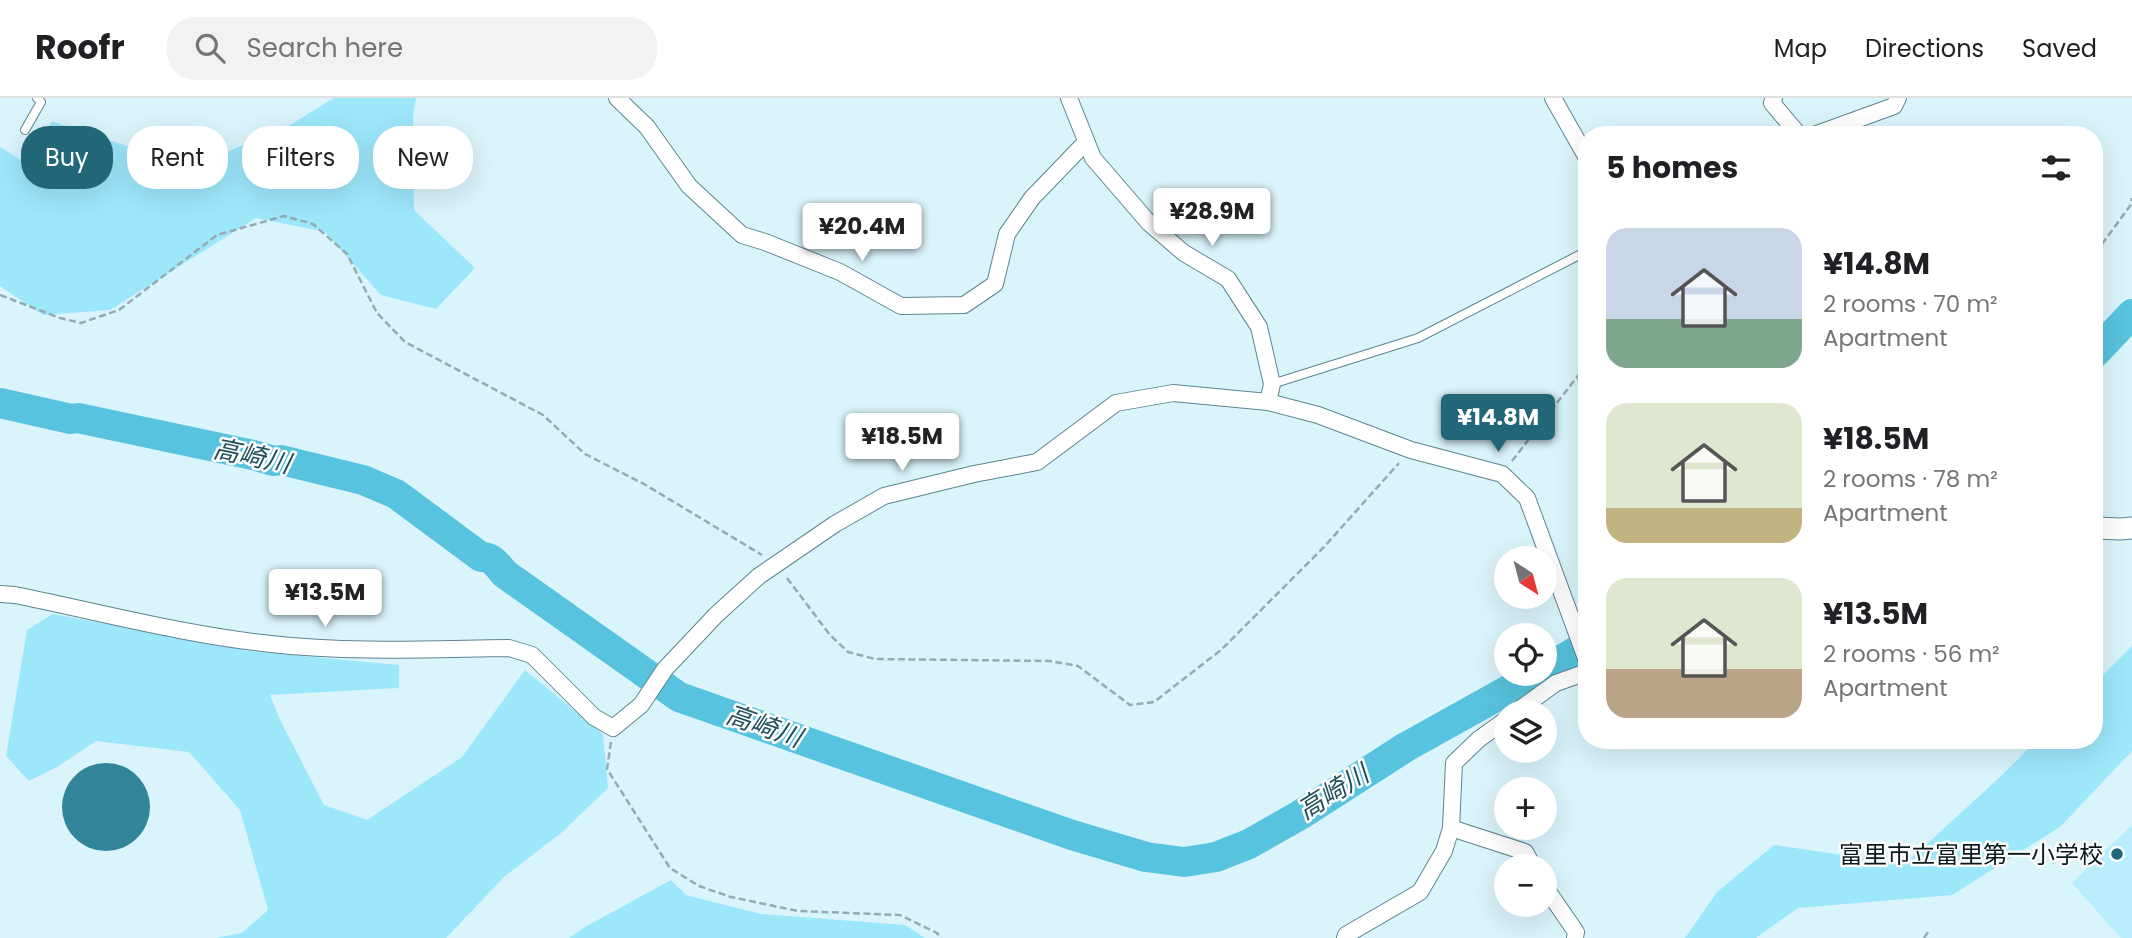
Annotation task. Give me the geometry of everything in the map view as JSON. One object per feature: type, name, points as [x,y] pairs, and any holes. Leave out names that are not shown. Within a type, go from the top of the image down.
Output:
[{"type":"street","points":[[617,98],[647,127],[689,186],[742,234],[840,272],[901,306],[964,304],[995,284],[1007,234],[1032,198],[1085,143]]},
{"type":"street","points":[[1069,98],[1093,158],[1149,223],[1184,253],[1228,279],[1259,327],[1272,384],[1268,402]]},
{"type":"street","points":[[1553,98],[1578,142]]},
{"type":"street","points":[[1774,98],[1772,103],[1791,126]]},
{"type":"street","points":[[1839,126],[1894,106],[1898,98]]},
{"type":"street","points":[[0,594],[203,634],[271,644],[363,650],[509,648],[532,655],[594,717],[613,728],[641,705],[665,669],[716,615],[759,576],[835,524],[884,496],[974,474],[1037,463],[1116,403],[1173,393],[1268,402],[1318,415],[1411,450],[1502,474],[1527,498],[1578,637]]},
{"type":"street","points":[[2103,528],[2132,527]]},
{"type":"street","points":[[1533,700],[1556,683],[1578,675]]},
{"type":"street","points":[[1345,938],[1375,917],[1420,892],[1444,851],[1451,828],[1454,763],[1494,728]]},
{"type":"street","points":[[1451,828],[1526,854]]},
{"type":"street","points":[[1557,904],[1576,932],[1575,938]]},
{"type":"lane","points":[[27,126],[41,103],[37,98]]},
{"type":"lane","points":[[1272,384],[1418,338],[1578,256]]},
{"type":"path","points":[[2103,243],[2130,206],[2132,198]]},
{"type":"path","points":[[0,295],[60,318],[81,323],[119,310],[217,235],[284,216],[313,225],[347,254],[377,313],[405,342],[543,415],[585,454],[644,484],[776,564],[830,635],[848,652],[876,659],[1050,661],[1078,666],[1130,705],[1154,702],[1221,650],[1324,547],[1411,450]]},
{"type":"path","points":[[1502,474],[1578,376]]},
{"type":"path","points":[[613,728],[607,769],[670,868],[699,886],[731,897],[798,911],[900,915],[937,933],[941,938]]},
{"type":"path","points":[[1924,938],[1928,932]]},
{"type":"shaded area","points":[[334,98],[416,98],[413,126],[373,126],[373,189],[414,189],[414,210],[475,268],[436,309],[381,295],[325,232],[256,218],[110,310],[43,315],[0,286],[0,147],[21,160],[21,189],[113,189],[113,141],[127,146],[127,189],[228,189],[228,151],[242,146],[242,189],[359,189],[359,126],[288,126]]},
{"type":"shaded area","points":[[52,121],[67,126],[49,126]]},
{"type":"shaded area","points":[[53,614],[250,651],[399,665],[399,688],[270,695],[324,805],[367,820],[462,757],[525,670],[603,734],[608,788],[561,833],[505,876],[446,938],[216,938],[242,933],[268,910],[240,810],[189,752],[96,741],[57,767],[29,781],[6,756],[27,630]]},
{"type":"shaded area","points":[[2132,646],[2132,751],[2060,827],[1952,895],[1798,908],[1756,938],[1685,938],[1717,892],[1774,845],[1905,864],[2028,749],[2103,749],[2103,675]]},
{"type":"shaded area","name":"富里市立富里第一小学校","points":[[2132,825],[2132,938],[2121,938],[2072,883]]},
{"type":"shaded area","points":[[671,880],[686,895],[761,914],[905,925],[925,938],[569,938]]},
{"type":"building","points":[[106,763],[123,767],[137,776],[146,790],[150,807],[146,824],[137,838],[123,847],[106,851],[89,847],[75,838],[66,824],[62,807],[66,790],[75,776],[89,767]]},
{"type":"waterway","name":"高崎川","points":[[2103,345],[2132,314]]},
{"type":"waterway","name":"高崎川","points":[[0,403],[274,461],[281,460],[363,480],[396,494],[481,557],[492,560],[505,574],[679,697],[1072,835],[1146,857],[1184,862],[1216,857],[1249,844],[1300,815],[1406,747],[1515,686]]},
{"type":"waterway","name":"高崎川","points":[[1557,662],[1578,650]]},
{"type":"place","name":"富里市立富里第一小学校","points":[[2117,854]]}]
